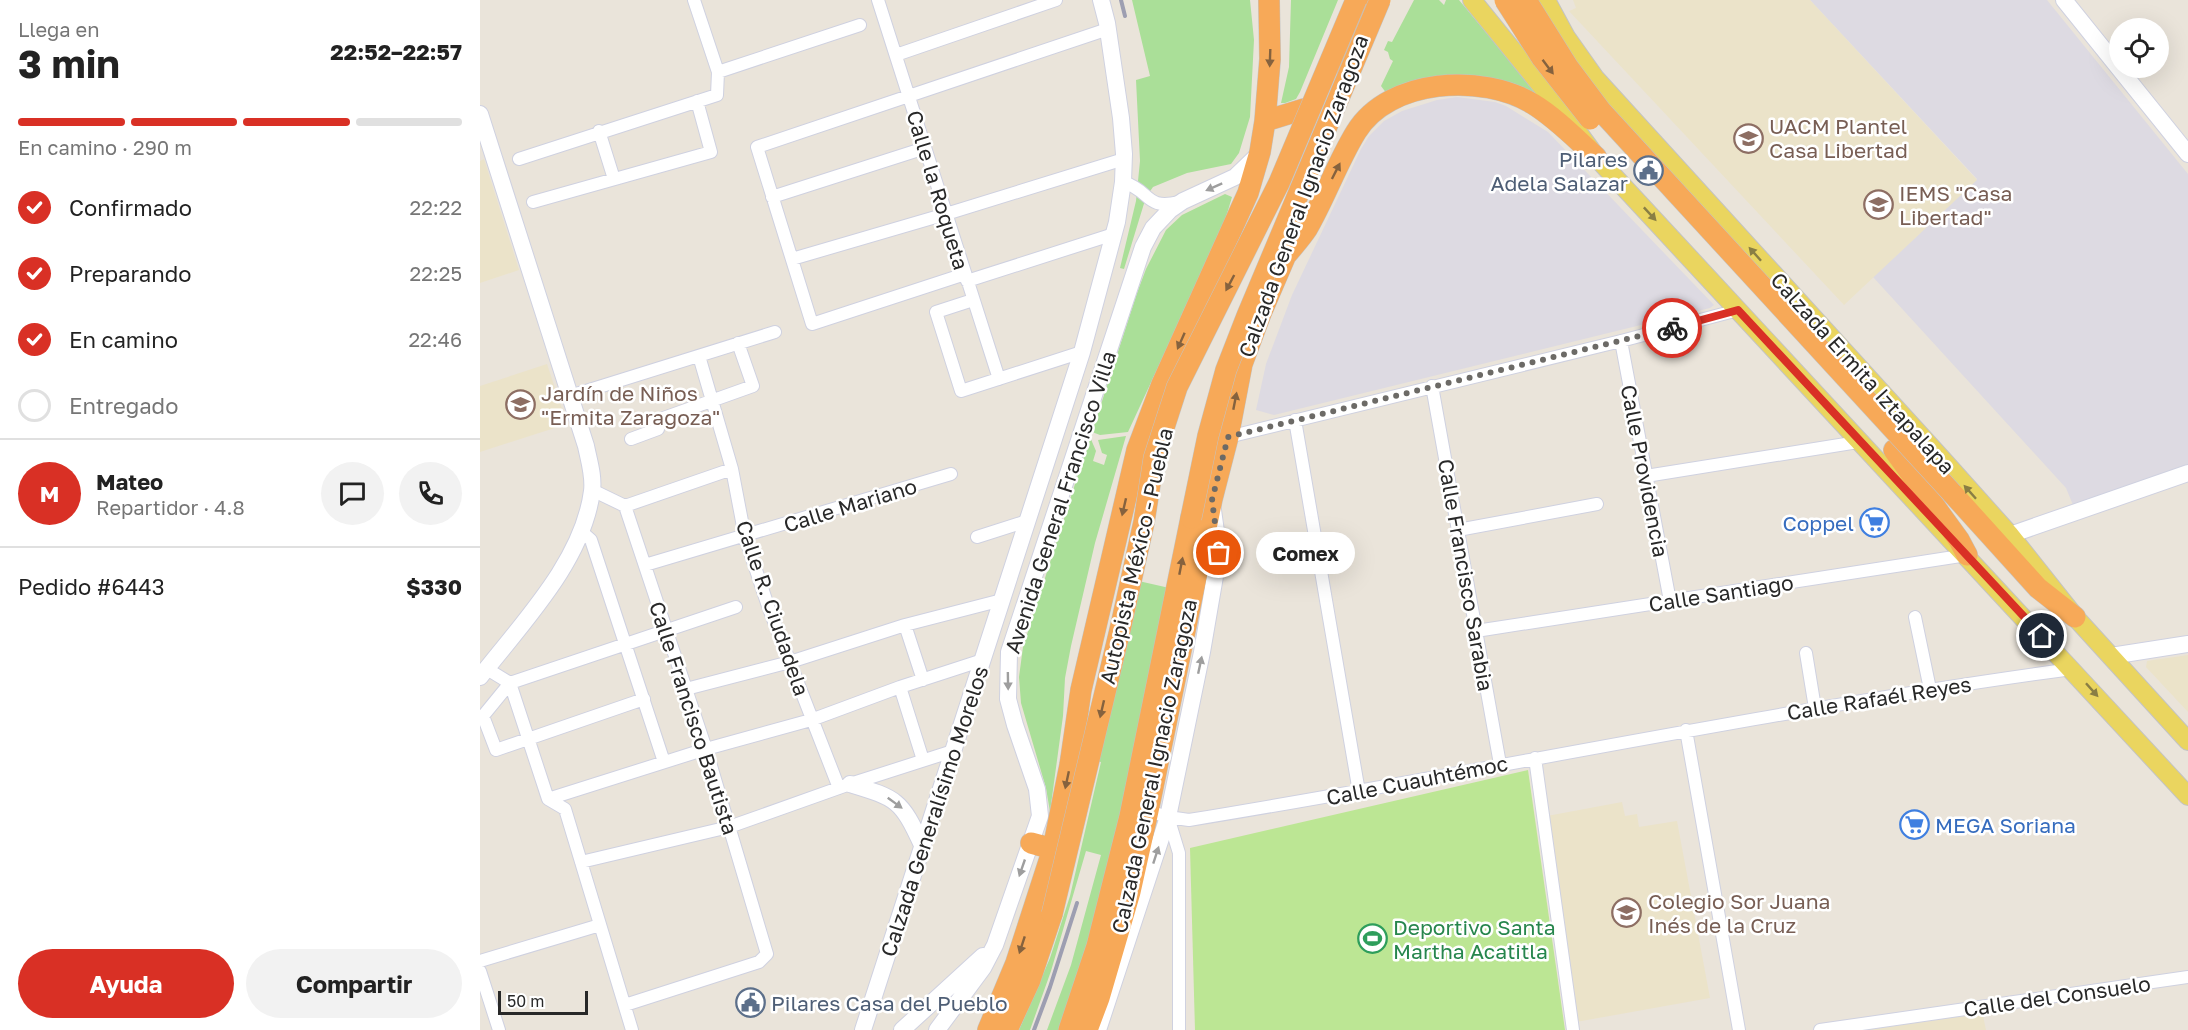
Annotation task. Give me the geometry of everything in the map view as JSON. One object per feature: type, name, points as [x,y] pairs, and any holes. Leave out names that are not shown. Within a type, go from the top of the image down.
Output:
[{"type":"highway","points":[[988,1030],[1016,963],[1053,849],[1070,765],[1081,690],[1137,450],[1162,384],[1248,193],[1260,152],[1270,59],[1269,0]]},
{"type":"highway","points":[[1216,264],[1244,235],[1278,171],[1304,109],[1357,0]]},
{"type":"highway","name":"Autopista México - Puebla","points":[[1007,1030],[1030,980],[1052,914],[1118,641],[1144,522],[1154,458],[1178,387],[1279,183],[1357,0]]},
{"type":"highway","points":[[1295,207],[1327,107],[1367,0]]},
{"type":"highway","name":"Calzada General Ignacio Zaragoza","points":[[1087,1030],[1158,814],[1212,500],[1228,437],[1242,364],[1285,257],[1295,207],[1375,0]]},
{"type":"highway","name":"Autopista México - Puebla","points":[[1069,1030],[1084,991],[1110,901],[1130,816],[1198,483],[1226,370],[1254,298],[1380,0]]},
{"type":"highway","points":[[1505,0],[1542,58],[1595,124],[1894,450],[1959,540],[1966,555]]},
{"type":"highway","points":[[1526,0],[1568,67],[1600,111],[2038,588],[2075,616]]},
{"type":"highway","points":[[1285,257],[1306,231],[1357,130],[1380,106],[1406,94],[1430,87],[1451,85],[1487,86],[1508,92],[1533,104],[1590,149]]},
{"type":"highway","points":[[1265,121],[1304,109]]},
{"type":"highway","points":[[1031,843],[1053,849]]},
{"type":"main road","points":[[1473,0],[1590,149],[1858,442],[1966,555],[2188,796]]},
{"type":"main road","points":[[1505,0],[1595,78]]},
{"type":"main road","name":"Calzada Ermita Iztapalapa","points":[[1545,0],[1566,37],[1595,78],[2010,536],[2075,616],[2188,741]]},
{"type":"main road","points":[[1590,149],[1580,123],[1582,116],[1590,109],[1602,106],[1631,116]]},
{"type":"street","points":[[519,159],[599,131],[717,95],[718,72],[694,0]]},
{"type":"street","name":"Calle la Roqueta","points":[[878,0],[999,379]]},
{"type":"street","points":[[896,55],[1056,0]]},
{"type":"street","name":"Calzada Generalísimo Morelos","points":[[863,1030],[1082,352],[1114,234],[1123,182],[1124,159],[1121,118],[1108,29],[1101,0]]},
{"type":"street","points":[[2064,0],[2188,154]]},
{"type":"street","points":[[718,72],[860,25]]},
{"type":"street","points":[[1108,29],[757,147],[812,324],[1114,234]]},
{"type":"street","points":[[533,202],[711,152],[697,101]]},
{"type":"street","points":[[480,114],[592,472],[592,490],[582,532],[574,549],[547,591],[483,673],[510,682]]},
{"type":"street","points":[[599,131],[614,179]]},
{"type":"street","points":[[772,197],[925,148]]},
{"type":"street","name":"Avenida General Francisco Villa","points":[[937,1030],[983,968],[995,945],[1040,816],[1037,789],[1008,699],[1009,652],[1106,360],[1133,271],[1153,228],[1162,216],[1184,201],[1235,177],[1260,152]]},
{"type":"street","points":[[792,259],[1124,159]]},
{"type":"street","points":[[1123,182],[1139,188],[1149,199],[1160,205],[1184,201]]},
{"type":"street","points":[[973,300],[936,312],[962,391],[1082,352]]},
{"type":"street","points":[[1228,437],[1738,310]]},
{"type":"street","points":[[570,396],[775,332]]},
{"type":"street","name":"Calle Providencia","points":[[1620,341],[1670,600]]},
{"type":"street","points":[[631,439],[658,429],[655,421],[753,386],[738,343]]},
{"type":"street","name":"Calle R. Ciudadela","points":[[699,356],[732,469],[746,537],[768,606],[812,720],[844,786]]},
{"type":"street","name":"Calle Francisco Sarabia","points":[[1432,386],[1500,764]]},
{"type":"street","points":[[1294,420],[1359,792]]},
{"type":"street","points":[[1646,476],[1858,442]]},
{"type":"street","points":[[592,490],[626,506],[732,469]]},
{"type":"street","points":[[2010,536],[2188,473]]},
{"type":"street","name":"Calle Mariano","points":[[645,565],[746,537],[951,474]]},
{"type":"street","points":[[1458,530],[1597,504]]},
{"type":"street","name":"Calle Francisco Bautista","points":[[625,1005],[759,962],[767,954],[706,748],[626,506]]},
{"type":"street","points":[[977,537],[1027,521]]},
{"type":"street","points":[[582,532],[591,540],[664,762]]},
{"type":"street","name":"Calle Santiago","points":[[1476,631],[1966,555]]},
{"type":"street","points":[[686,689],[790,662],[905,626],[1002,600]]},
{"type":"street","points":[[644,699],[496,750],[483,716],[510,682],[736,607]]},
{"type":"street","points":[[1915,617],[1930,689]]},
{"type":"street","points":[[905,626],[923,680]]},
{"type":"street","points":[[2111,656],[2188,644]]},
{"type":"street","points":[[1806,653],[1815,708]]},
{"type":"street","points":[[548,799],[706,748],[812,720],[900,687],[983,660]]},
{"type":"street","name":"Calle Rafaél Reyes","points":[[1686,730],[1930,689],[2072,669]]},
{"type":"street","points":[[510,682],[548,799],[565,808],[632,1030]]},
{"type":"street","points":[[900,687],[922,760]]},
{"type":"street","points":[[1686,730],[1739,1030]]},
{"type":"street","name":"Calle Cuauhtémoc","points":[[1158,814],[1189,820],[1359,792],[1686,730]]},
{"type":"street","points":[[581,862],[729,826],[953,751]]},
{"type":"street","points":[[1535,758],[1573,1030]]},
{"type":"street","points":[[844,786],[881,794],[897,802],[906,811],[922,845]]},
{"type":"street","points":[[1158,814],[1179,853],[1179,1030]]},
{"type":"street","name":"Calzada General Ignacio Zaragoza","points":[[1098,1030],[1158,814]]},
{"type":"street","points":[[480,961],[600,925]]},
{"type":"street","points":[[902,1030],[995,945]]},
{"type":"street","points":[[480,971],[499,1030]]},
{"type":"street","name":"Calle del Consuelo","points":[[1820,1030],[2188,977]]},
{"type":"shaded area","name":"UACM Plantel Casa Libertad","points":[[1573,0],[1810,0],[1977,180],[1844,305],[1569,11],[1576,8]]},
{"type":"shaded area","points":[[1810,0],[2047,0],[2188,174],[2188,464],[2073,505],[2066,488],[1873,277],[1977,179]]},
{"type":"shaded area","points":[[1457,97],[1495,102],[1506,106],[1548,132],[1714,305],[1710,308],[1274,415],[1256,410],[1266,364],[1292,295],[1369,136],[1384,121],[1402,111],[1437,100]]},
{"type":"shaded area","points":[[484,159],[519,270],[480,283],[480,161]]},
{"type":"shaded area","name":"Jardín de Niños \"Ermita Zaragoza\"","points":[[547,364],[567,424],[480,452],[480,386]]},
{"type":"shaded area","points":[[2188,655],[2188,712],[2146,667],[2147,661]]},
{"type":"shaded area","name":"Colegio Sor Juana Inés de la Cruz","points":[[1622,802],[1625,816],[1637,814],[1639,827],[1677,821],[1710,998],[1576,1022],[1547,816]]},
{"type":"shaded area","points":[[1981,1006],[1986,1030],[1844,1030]]},
{"type":"green space","points":[[1132,0],[1250,0],[1254,40],[1250,117],[1239,153],[1231,164],[1187,173],[1153,187],[1146,197],[1124,269],[1120,268],[1136,201],[1140,161],[1136,80],[1150,76]]},
{"type":"green space","points":[[1291,0],[1338,0],[1300,92],[1296,99],[1281,103],[1289,67]]},
{"type":"green space","points":[[1414,0],[1439,0],[1444,5],[1446,0],[1459,0],[1546,105],[1532,95],[1387,94],[1381,86],[1393,61],[1388,52],[1384,50],[1388,41],[1392,42]]},
{"type":"green space","points":[[1225,194],[1232,197],[1223,227],[1128,432],[1100,435],[1092,432],[1137,293],[1146,269],[1166,230],[1182,215]]},
{"type":"green space","points":[[1126,436],[1095,543],[1071,646],[1065,678],[1063,716],[1050,812],[1046,788],[1021,703],[1019,677],[1023,647],[1090,437],[1096,451],[1093,461],[1104,465],[1107,455],[1102,453],[1098,440]]},
{"type":"green space","points":[[1121,577],[1187,592],[1085,952],[1058,1030],[1047,1030],[1071,965],[1101,855],[1086,851],[1051,971],[1030,1030],[1019,1030],[1050,958],[1070,896],[1101,762],[1084,759]]},
{"type":"green space","name":"Deportivo Santa Martha Acatitla","points":[[1528,770],[1565,1030],[1195,1030],[1190,848]]},
{"type":"railway","points":[[1121,0],[1125,16]]},
{"type":"railway","points":[[1034,1030],[1077,903]]},
{"type":"way so far","points":[[1219,553],[1212,500],[1228,437],[1672,328]]},
{"type":"place","name":"UACM Plantel Casa Libertad","points":[[1748,138]]},
{"type":"place","name":"Pilares Adela Salazar","points":[[1649,171]]},
{"type":"place","name":"IEMS \"Casa Libertad\"","points":[[1878,205]]},
{"type":"place","name":"Jardín de Niños \"Ermita Zaragoza\"","points":[[520,405]]},
{"type":"place","name":"Coppel","points":[[1875,523]]},
{"type":"place","name":"Comex","points":[[1219,553]]},
{"type":"place","name":"MEGA Soriana","points":[[1914,825]]},
{"type":"place","name":"Colegio Sor Juana Inés de la Cruz","points":[[1627,913]]},
{"type":"place","name":"Deportivo Santa Martha Acatitla","points":[[1372,939]]},
{"type":"place","name":"Pilares Casa del Pueblo","points":[[750,1003]]},
{"type":"route","points":[[1672,328],[1738,310],[1858,442],[2042,636]]}]
